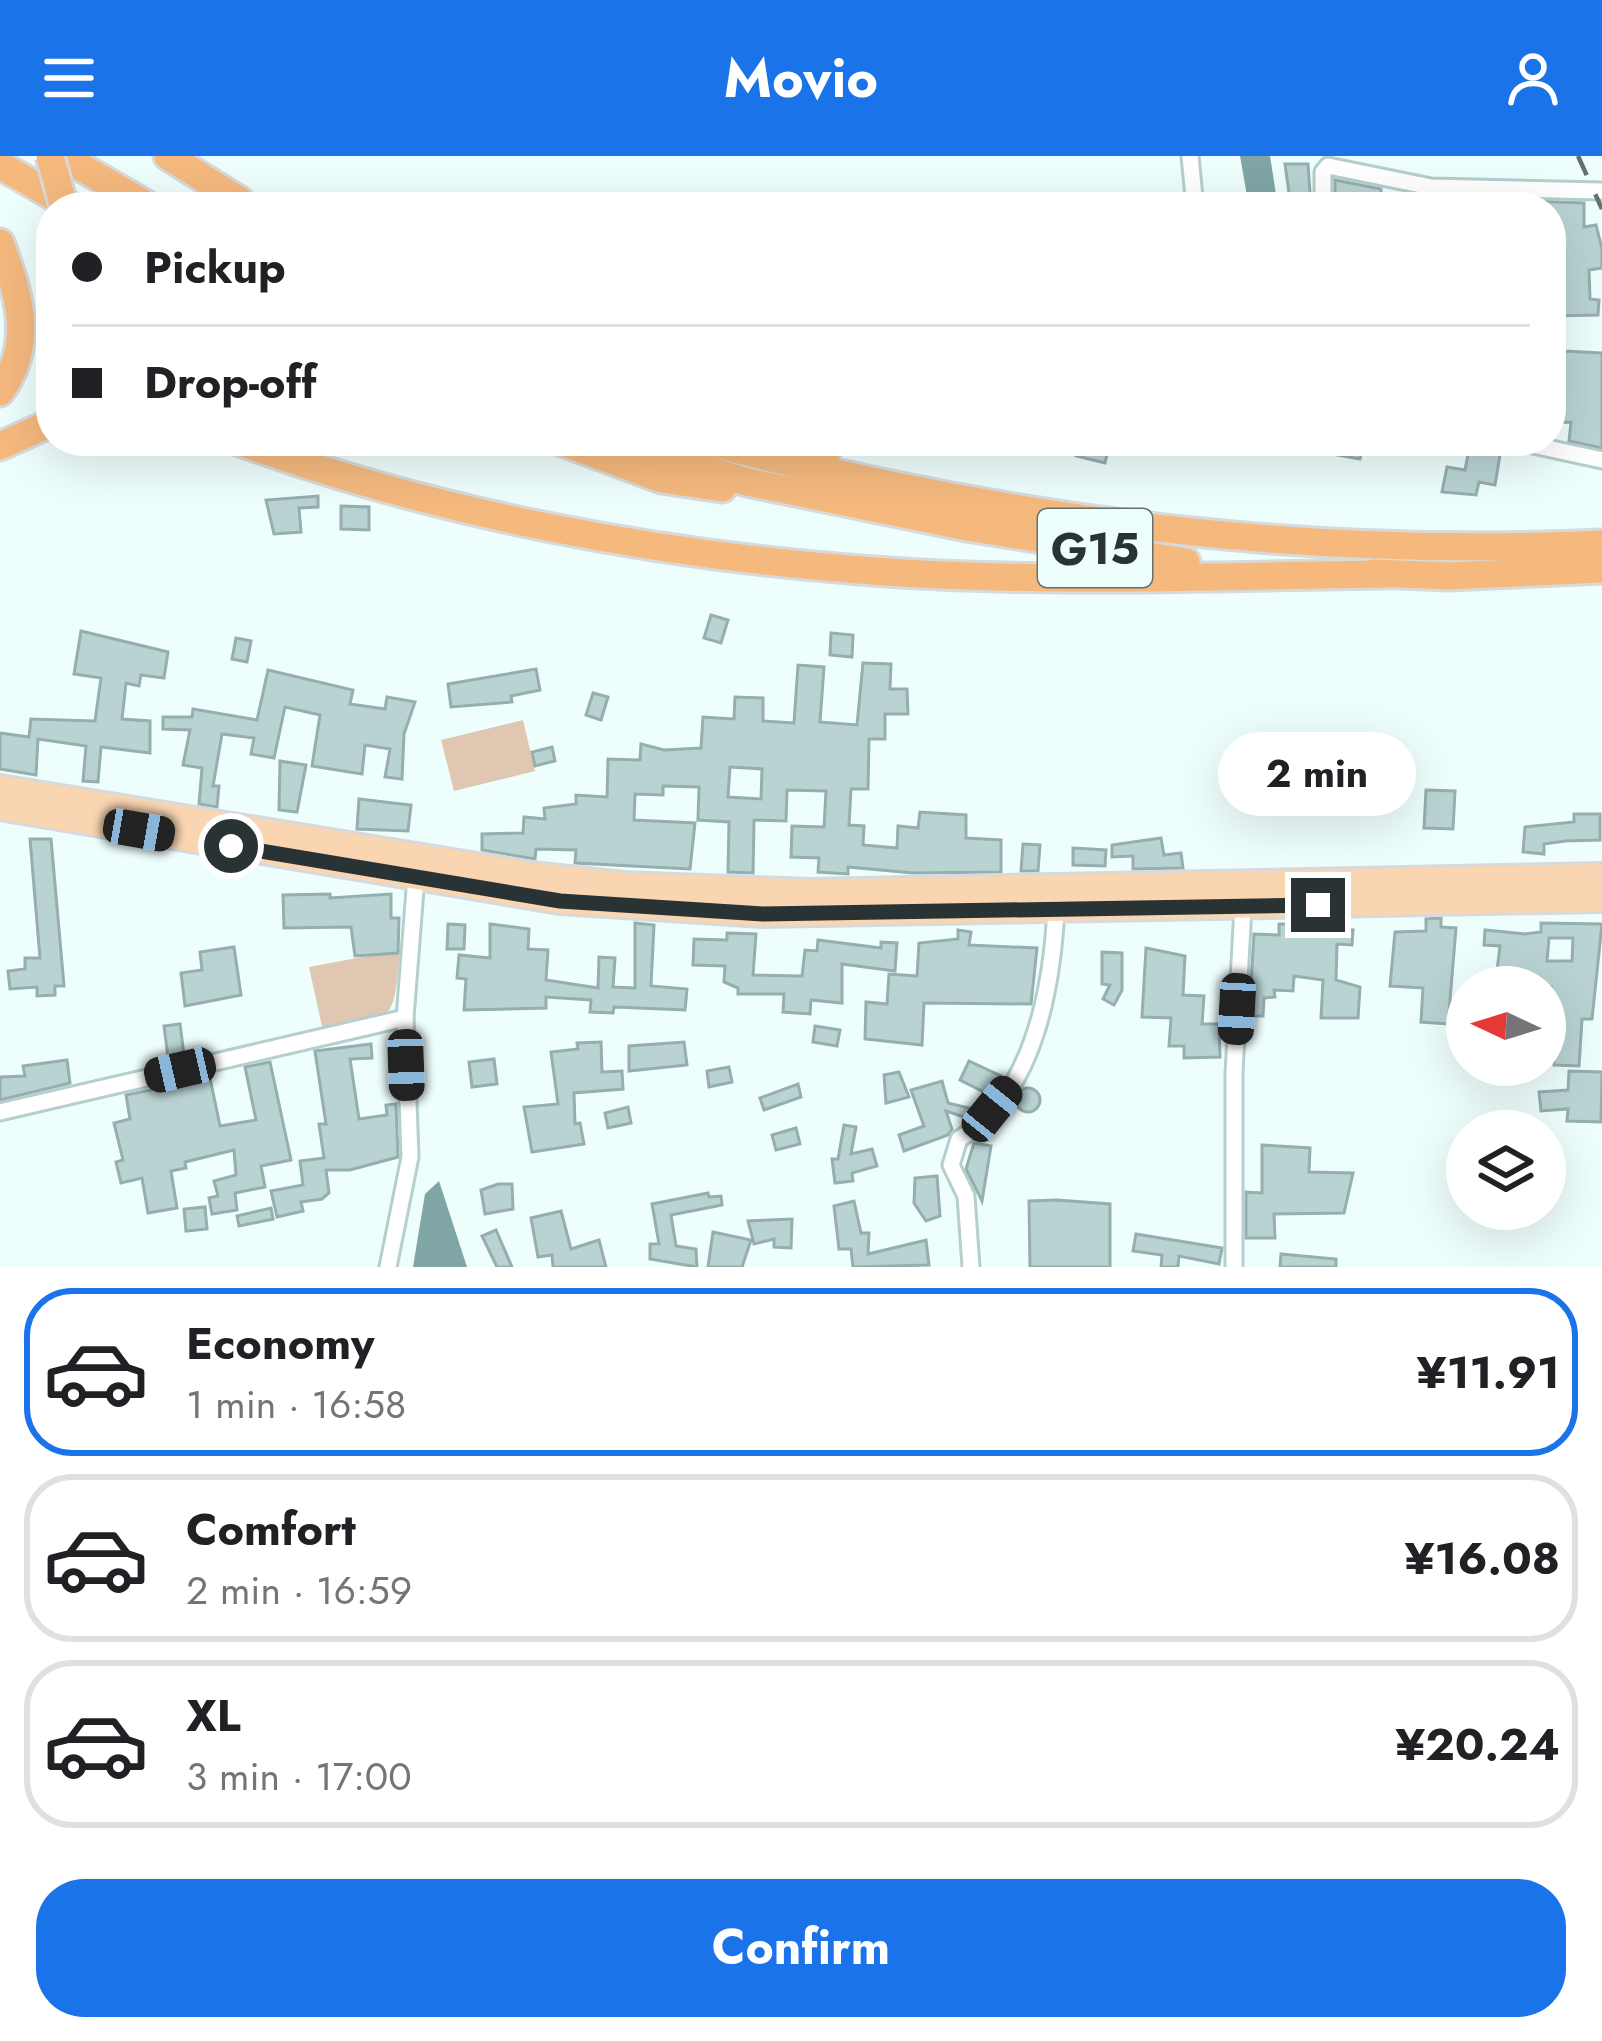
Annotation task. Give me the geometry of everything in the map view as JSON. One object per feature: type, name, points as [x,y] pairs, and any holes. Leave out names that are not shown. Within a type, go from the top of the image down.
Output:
[{"type":"highway","points":[[50,156],[63,192]]},
{"type":"highway","points":[[62,156],[124,192]]},
{"type":"highway","points":[[168,156],[226,192]]},
{"type":"highway","points":[[183,156],[230,192]]},
{"type":"highway","points":[[0,165],[44,192]]},
{"type":"highway","points":[[0,243],[20,300],[22,343],[0,392]]},
{"type":"highway","points":[[0,446],[36,430]]},
{"type":"highway","points":[[278,456],[319,471],[496,514],[698,551],[860,570],[1108,577],[1387,574]]},
{"type":"highway","points":[[600,456],[662,479],[886,510]]},
{"type":"highway","name":"G15","points":[[664,456],[748,482],[1170,561],[1387,574],[1594,557]]},
{"type":"highway","name":"G15","points":[[761,456],[1060,516],[1225,538],[1594,557]]},
{"type":"highway","points":[[822,456],[892,482]]},
{"type":"main road","points":[[0,788],[532,875],[623,885],[812,892],[1602,876]]},
{"type":"main road","points":[[0,807],[560,901],[763,914],[1602,899]]},
{"type":"street","points":[[1190,156],[1194,192]]},
{"type":"street","points":[[1323,192],[1323,172],[1328,166],[1431,188],[1602,191]]},
{"type":"street","points":[[1566,452],[1602,460]]},
{"type":"street","points":[[388,1267],[410,1157],[405,1018],[416,877]]},
{"type":"street","points":[[1234,1267],[1234,1073],[1244,907]]},
{"type":"street","points":[[970,1267],[966,1196],[951,1165],[959,1139],[976,1129],[1007,1090],[1036,1029],[1052,980],[1056,909]]},
{"type":"street","points":[[0,1112],[405,1018]]},
{"type":"shaded area","points":[[523,720],[535,771],[454,791],[441,740]]},
{"type":"shaded area","points":[[400,950],[395,993],[386,1013],[365,1023],[323,1031],[309,967]]},
{"type":"water","points":[[1240,156],[1270,156],[1276,192],[1246,192]]},
{"type":"water","points":[[439,1181],[467,1267],[413,1267],[425,1194]]},
{"type":"building","points":[[1285,164],[1308,164],[1310,192],[1289,192]]},
{"type":"building","points":[[1335,180],[1381,189],[1381,192],[1335,192]]},
{"type":"building","points":[[1566,202],[1584,203],[1584,227],[1596,225],[1602,268],[1589,270],[1590,299],[1599,300],[1598,315],[1566,316]]},
{"type":"building","points":[[1566,351],[1602,353],[1602,448],[1569,441],[1571,422],[1566,422]]},
{"type":"building","points":[[1076,456],[1107,456],[1105,463]]},
{"type":"building","points":[[1468,456],[1500,456],[1495,485],[1479,482],[1476,495],[1442,492],[1447,467],[1465,470]]},
{"type":"building","points":[[318,496],[318,507],[299,508],[301,532],[274,534],[266,500]]},
{"type":"building","points":[[341,506],[369,507],[369,530],[341,529]]},
{"type":"building","points":[[711,615],[728,620],[721,643],[704,638]]},
{"type":"building","points":[[81,631],[168,652],[164,678],[141,675],[139,686],[126,683],[122,719],[150,721],[150,753],[101,747],[98,782],[83,781],[86,746],[38,739],[36,775],[0,769],[0,733],[29,737],[31,719],[95,721],[101,678],[74,674]]},
{"type":"building","points":[[831,633],[853,635],[852,657],[830,655]]},
{"type":"building","points":[[236,638],[251,641],[247,662],[232,659]]},
{"type":"building","points":[[863,663],[891,664],[890,689],[907,689],[908,714],[885,714],[885,739],[869,739],[868,789],[851,789],[849,825],[864,826],[863,845],[897,848],[898,826],[918,828],[920,812],[966,815],[966,838],[1001,840],[1001,872],[913,873],[848,867],[848,874],[818,872],[819,858],[791,857],[792,826],[824,827],[826,791],[787,790],[786,821],[754,820],[753,873],[728,872],[729,822],[698,820],[699,787],[663,786],[663,795],[635,794],[634,820],[695,823],[690,869],[575,863],[576,850],[536,849],[535,859],[482,850],[482,834],[523,833],[524,817],[545,819],[544,808],[576,804],[576,795],[607,797],[608,759],[640,760],[641,744],[664,750],[701,748],[703,717],[734,719],[735,697],[763,698],[763,721],[794,723],[798,665],[824,667],[820,722],[857,725]],"holes":[[[730,767],[762,769],[761,799],[728,797]]]},
{"type":"building","points":[[536,669],[540,690],[511,696],[512,702],[451,707],[448,684]]},
{"type":"building","points":[[268,670],[353,690],[350,704],[385,709],[387,697],[415,702],[404,734],[402,779],[385,777],[390,749],[365,745],[362,774],[312,766],[320,715],[285,707],[274,758],[251,754],[254,738],[222,734],[213,786],[219,786],[217,807],[199,804],[202,768],[183,765],[190,730],[163,729],[163,717],[192,717],[193,709],[257,720]]},
{"type":"building","points":[[593,693],[608,697],[601,720],[586,715]]},
{"type":"building","points":[[552,747],[555,761],[535,766],[532,752]]},
{"type":"building","points":[[280,761],[306,765],[297,812],[279,810]]},
{"type":"building","points":[[1426,790],[1455,791],[1453,829],[1424,828]]},
{"type":"building","points":[[359,799],[411,805],[408,831],[357,829]]},
{"type":"building","points":[[1574,814],[1600,814],[1600,840],[1544,844],[1544,854],[1523,852],[1525,827],[1574,822]]},
{"type":"building","points":[[1161,838],[1164,855],[1181,853],[1183,868],[1133,869],[1133,856],[1112,857],[1112,845]]},
{"type":"building","points":[[30,839],[51,839],[64,986],[55,986],[55,995],[37,996],[37,987],[10,989],[8,971],[25,969],[25,958],[40,958]]},
{"type":"building","points":[[1023,844],[1040,845],[1038,871],[1021,871]]},
{"type":"building","points":[[1073,848],[1106,850],[1105,866],[1073,865]]},
{"type":"building","points":[[330,894],[330,898],[391,894],[391,918],[399,918],[398,953],[355,956],[351,927],[284,928],[283,895]]},
{"type":"building","points":[[1441,918],[1441,927],[1456,928],[1453,966],[1446,966],[1446,1024],[1421,1022],[1423,988],[1390,986],[1395,932],[1426,931],[1426,919]]},
{"type":"building","points":[[635,923],[654,925],[651,986],[687,989],[685,1010],[614,1007],[613,1013],[590,1012],[591,1000],[546,997],[546,1008],[464,1010],[466,979],[457,978],[459,955],[490,958],[490,924],[529,929],[528,949],[548,950],[546,980],[598,988],[599,957],[615,958],[613,987],[635,988]]},
{"type":"building","points":[[1541,923],[1602,924],[1592,1019],[1582,1019],[1579,1066],[1566,1065],[1566,966],[1498,966],[1500,946],[1484,945],[1485,930],[1541,932]],"holes":[[[1549,938],[1573,938],[1572,961],[1547,961]]]},
{"type":"building","points":[[448,924],[465,925],[464,949],[447,949]]},
{"type":"building","points":[[1279,924],[1297,924],[1297,935],[1353,930],[1352,945],[1337,944],[1336,980],[1360,987],[1358,1018],[1321,1018],[1323,980],[1294,976],[1293,991],[1274,990],[1275,997],[1264,998],[1263,1016],[1249,1016],[1254,934],[1279,935]]},
{"type":"building","points":[[958,930],[971,932],[969,945],[1037,948],[1031,1004],[924,1003],[922,1045],[865,1039],[866,1002],[887,1004],[889,974],[917,976],[919,943],[958,939]]},
{"type":"building","points":[[727,933],[756,934],[753,975],[802,976],[805,950],[817,951],[818,940],[881,948],[881,942],[897,943],[895,971],[842,964],[842,1003],[811,1000],[810,1014],[783,1012],[784,994],[738,994],[738,988],[724,982],[725,966],[693,965],[694,939],[727,940]]},
{"type":"building","points":[[234,947],[241,995],[185,1006],[181,973],[202,970],[200,952]]},
{"type":"building","points":[[1146,948],[1185,956],[1183,995],[1204,996],[1202,1024],[1219,1024],[1220,1057],[1184,1058],[1184,1046],[1169,1046],[1171,1018],[1142,1017]]},
{"type":"building","points":[[1102,952],[1122,953],[1122,990],[1114,1005],[1103,999],[1110,985],[1102,984]]},
{"type":"building","points":[[180,1024],[184,1055],[168,1057],[164,1026]]},
{"type":"building","points":[[815,1026],[840,1030],[837,1046],[813,1042]]},
{"type":"building","points":[[601,1042],[602,1072],[622,1071],[623,1089],[574,1093],[575,1124],[580,1123],[584,1144],[532,1152],[524,1107],[558,1104],[551,1052],[578,1049],[577,1043]]},
{"type":"building","points":[[684,1042],[687,1065],[629,1071],[629,1046]]},
{"type":"building","points":[[371,1044],[372,1058],[350,1059],[359,1119],[387,1115],[386,1105],[396,1104],[398,1157],[350,1170],[326,1170],[329,1193],[301,1202],[303,1211],[277,1217],[271,1191],[303,1185],[300,1161],[324,1158],[319,1124],[326,1124],[315,1051]]},
{"type":"building","points":[[494,1059],[497,1084],[472,1087],[469,1062]]},
{"type":"building","points":[[67,1060],[70,1083],[0,1100],[0,1077],[25,1076],[23,1066]]},
{"type":"building","points":[[969,1061],[1001,1076],[990,1095],[960,1080]]},
{"type":"building","points":[[270,1062],[291,1160],[261,1166],[265,1187],[235,1193],[237,1210],[212,1214],[209,1198],[218,1196],[214,1181],[236,1175],[234,1150],[185,1162],[186,1168],[171,1171],[177,1208],[148,1213],[142,1178],[121,1183],[116,1162],[123,1160],[114,1123],[130,1119],[126,1095],[210,1078],[220,1126],[256,1120],[245,1067]]},
{"type":"building","points":[[729,1067],[732,1082],[709,1087],[707,1071]]},
{"type":"building","points":[[1569,1071],[1602,1072],[1601,1122],[1567,1121],[1568,1109],[1541,1110],[1539,1092],[1568,1090]]},
{"type":"building","points":[[899,1072],[909,1097],[886,1103],[884,1075]]},
{"type":"building","points":[[942,1081],[948,1103],[977,1110],[967,1118],[946,1111],[952,1129],[948,1135],[904,1151],[899,1135],[924,1126],[911,1090]]},
{"type":"building","points":[[798,1084],[801,1097],[764,1110],[760,1098]]},
{"type":"building","points":[[1028,1088],[1040,1100],[1028,1112],[1016,1100]]},
{"type":"building","points":[[628,1107],[631,1123],[608,1128],[605,1113]]},
{"type":"building","points":[[844,1125],[856,1127],[851,1154],[872,1149],[877,1166],[852,1173],[853,1181],[835,1183],[832,1159],[838,1159]]},
{"type":"building","points":[[796,1128],[800,1144],[776,1150],[772,1135]]},
{"type":"building","points":[[974,1143],[991,1146],[982,1201],[966,1169]]},
{"type":"building","points":[[1262,1145],[1310,1148],[1309,1172],[1353,1173],[1344,1213],[1274,1214],[1275,1238],[1246,1238],[1246,1192],[1262,1193]]},
{"type":"building","points":[[937,1176],[940,1216],[926,1221],[914,1203],[915,1178]]},
{"type":"building","points":[[512,1184],[513,1209],[485,1214],[481,1190]]},
{"type":"building","points":[[708,1193],[709,1197],[721,1196],[722,1205],[671,1215],[676,1246],[696,1249],[697,1267],[650,1259],[650,1244],[659,1244],[652,1204]]},
{"type":"building","points":[[854,1201],[861,1233],[869,1233],[868,1254],[926,1240],[929,1265],[853,1267],[851,1249],[839,1249],[834,1206]]},
{"type":"building","points":[[1029,1201],[1110,1204],[1110,1267],[1030,1267]]},
{"type":"building","points":[[205,1207],[207,1229],[186,1231],[184,1209]]},
{"type":"building","points":[[271,1208],[273,1219],[239,1226],[237,1216]]},
{"type":"building","points":[[561,1211],[571,1249],[599,1240],[606,1267],[553,1267],[552,1255],[538,1257],[531,1218]]},
{"type":"building","points":[[792,1219],[791,1248],[774,1247],[774,1239],[754,1244],[748,1221]]},
{"type":"building","points":[[496,1230],[512,1267],[497,1267],[482,1236]]},
{"type":"building","points":[[713,1232],[751,1240],[742,1267],[708,1267]]},
{"type":"building","points":[[1136,1234],[1222,1248],[1219,1264],[1179,1256],[1178,1267],[1161,1267],[1162,1255],[1133,1251]]},
{"type":"building","points":[[1281,1254],[1336,1259],[1336,1267],[1280,1267]]},
{"type":"railway","points":[[1578,156],[1602,209]]},
{"type":"route","points":[[231,846],[560,901],[763,914],[1318,905]]}]
